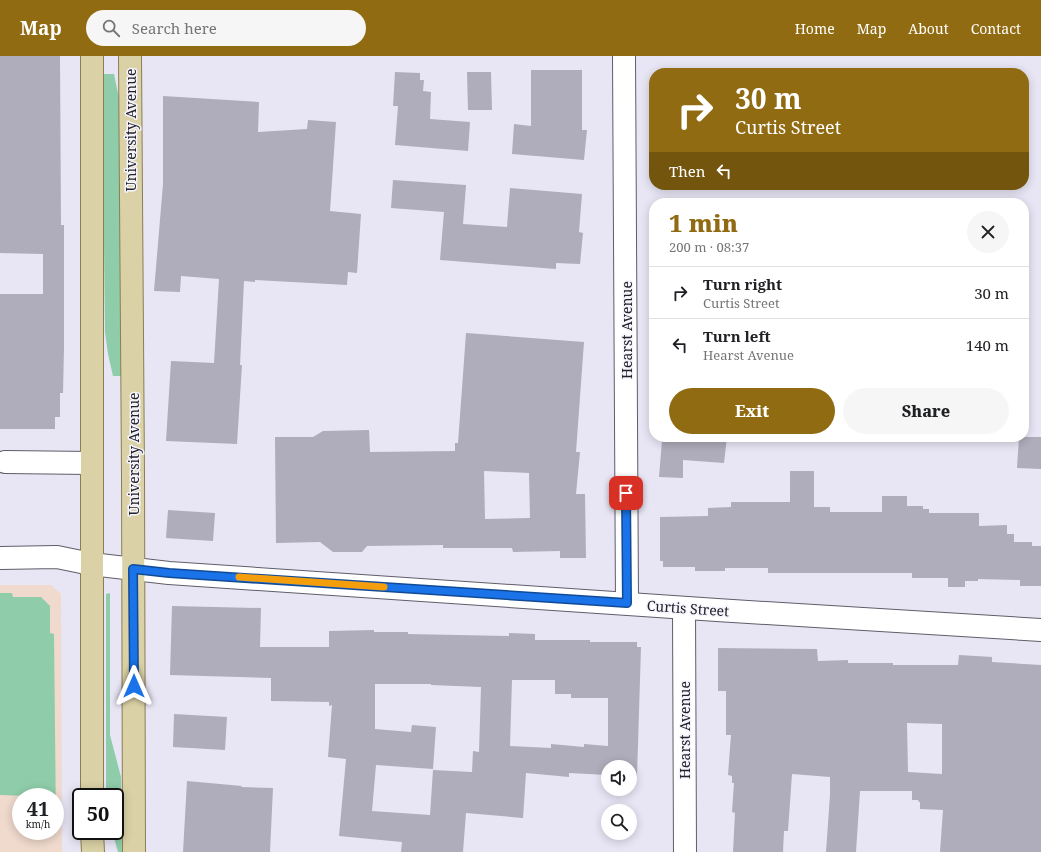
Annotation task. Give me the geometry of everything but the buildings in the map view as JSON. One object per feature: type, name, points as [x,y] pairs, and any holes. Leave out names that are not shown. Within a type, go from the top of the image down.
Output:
[{"type":"main road","points":[[92,56],[92,788]]},
{"type":"main road","name":"University Avenue","points":[[130,56],[134,852]]},
{"type":"main road","points":[[92,840],[92,852]]},
{"type":"street","name":"Hearst Avenue","points":[[624,56],[627,603]]},
{"type":"street","points":[[5,462],[91,462]]},
{"type":"street","name":"Curtis Street","points":[[0,558],[57,557],[91,564],[169,573],[684,608],[1041,630]]},
{"type":"street","name":"Hearst Avenue","points":[[684,608],[685,852]]},
{"type":"shaded area","points":[[0,585],[51,585],[61,594],[62,788],[12,788],[12,840],[62,840],[62,852],[0,852]]},
{"type":"green space","points":[[102,74],[114,74],[120,103],[121,376],[113,376],[105,332]]},
{"type":"green space","points":[[0,593],[12,593],[13,597],[41,597],[50,606],[50,633],[54,634],[56,788],[12,788],[12,795],[0,795]]},
{"type":"green space","points":[[110,593],[110,735],[121,777],[121,788],[106,788],[106,594]]},
{"type":"green space","points":[[115,840],[122,840],[122,852],[118,852]]},
{"type":"slow traffic","points":[[239,577],[384,587]]},
{"type":"route","points":[[134,686],[133,569],[169,573],[627,603],[626,493]]}]
